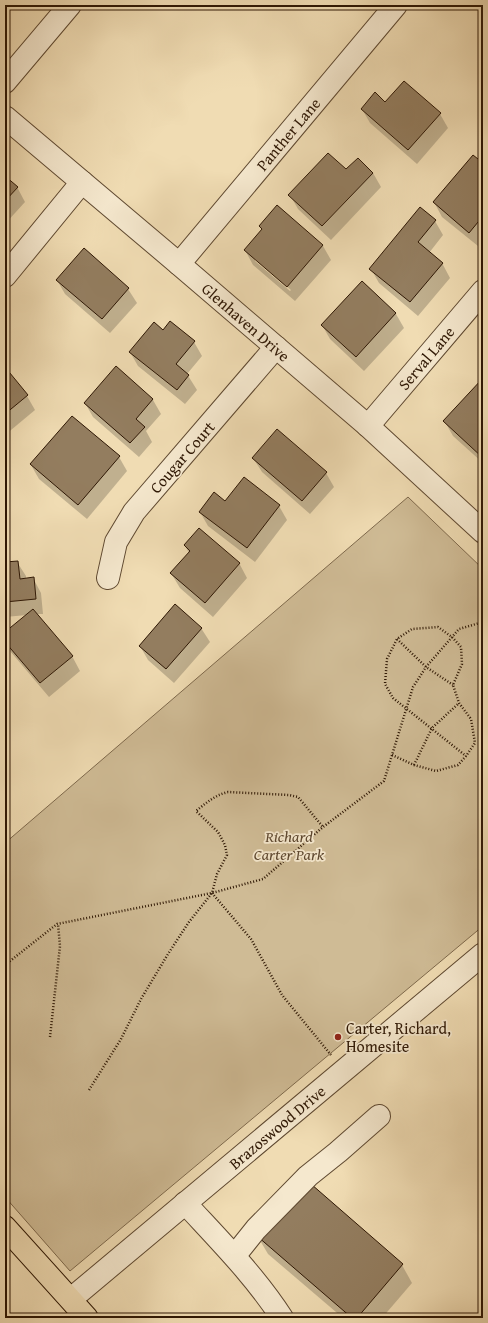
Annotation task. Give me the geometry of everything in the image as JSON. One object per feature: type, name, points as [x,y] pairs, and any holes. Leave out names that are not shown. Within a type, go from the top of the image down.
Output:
[{"type":"main road","points":[[5,1227],[87,1318]]},
{"type":"street","points":[[5,82],[70,5]]},
{"type":"street","name":"Panther Lane","points":[[179,264],[396,5]]},
{"type":"street","name":"Glenhaven Drive","points":[[5,117],[368,426],[483,532]]},
{"type":"street","points":[[5,276],[82,182]]},
{"type":"street","name":"Serval Lane","points":[[368,426],[483,290]]},
{"type":"street","name":"Cougar Court","points":[[108,578],[116,542],[134,512],[276,348]]},
{"type":"street","name":"Brazoswood Drive","points":[[71,1299],[483,954]]},
{"type":"street","points":[[233,1254],[240,1249],[266,1219],[308,1176],[379,1116]]},
{"type":"street","points":[[185,1203],[233,1254],[266,1295],[282,1318]]},
{"type":"path","points":[[5,965],[58,924],[212,892],[263,879],[323,827],[384,781],[413,687],[426,666],[459,629],[483,622]]},
{"type":"path","points":[[392,755],[414,765],[436,771],[458,765],[466,756],[475,743],[471,719],[459,703],[454,685],[462,664],[461,647],[452,637],[438,627],[412,629],[397,639],[387,659],[385,684],[393,698],[466,756]]},
{"type":"path","points":[[397,639],[426,666],[454,685]]},
{"type":"path","points":[[414,765],[432,728],[459,703]]},
{"type":"path","points":[[89,1090],[121,1039],[141,999],[168,954],[188,922],[212,892],[217,874],[227,855],[225,845],[218,832],[196,811],[210,799],[220,794],[232,792],[289,795],[298,797],[323,827]]},
{"type":"path","points":[[212,892],[251,939],[282,995],[326,1048],[342,1072]]},
{"type":"path","points":[[50,1037],[60,946],[58,924]]},
{"type":"green space","name":"Richard Carter Park","points":[[408,497],[483,569],[483,926],[70,1271],[5,1197],[5,843]]},
{"type":"building","points":[[404,81],[441,113],[408,150],[361,109],[375,92],[385,102]]},
{"type":"building","points":[[328,153],[346,169],[358,158],[373,173],[322,226],[288,195]]},
{"type":"building","points":[[473,155],[483,163],[483,216],[469,233],[433,202]]},
{"type":"building","points":[[5,176],[18,187],[5,201]]},
{"type":"building","points":[[277,205],[323,245],[287,287],[244,250],[262,229],[259,226]]},
{"type":"building","points":[[420,207],[436,220],[418,242],[443,263],[410,302],[369,269]]},
{"type":"building","points":[[84,248],[129,288],[102,319],[56,280]]},
{"type":"building","points":[[362,281],[396,313],[356,357],[321,325]]},
{"type":"building","points":[[170,321],[195,341],[176,364],[189,375],[177,390],[129,352],[154,322],[163,330]]},
{"type":"building","points":[[116,366],[153,399],[136,419],[145,427],[130,443],[84,403]]},
{"type":"building","points":[[5,367],[28,395],[5,414]]},
{"type":"building","points":[[483,378],[483,458],[443,421]]},
{"type":"building","points":[[72,416],[120,456],[78,505],[30,464]]},
{"type":"building","points":[[277,429],[327,472],[302,501],[252,458]]},
{"type":"building","points":[[244,477],[280,505],[247,548],[199,512],[214,492],[225,501]]},
{"type":"building","points":[[199,528],[240,563],[205,603],[170,573],[190,551],[184,545]]},
{"type":"building","points":[[18,561],[20,579],[34,577],[36,599],[5,602],[5,562]]},
{"type":"building","points":[[175,604],[202,628],[166,669],[139,646]]},
{"type":"building","points":[[33,609],[73,656],[40,683],[5,642],[5,632]]},
{"type":"building","points":[[311,1184],[403,1264],[357,1318],[352,1318],[257,1236]]},
{"type":"place","name":"Carter, Richard, Homesite","points":[[338,1037]]}]
